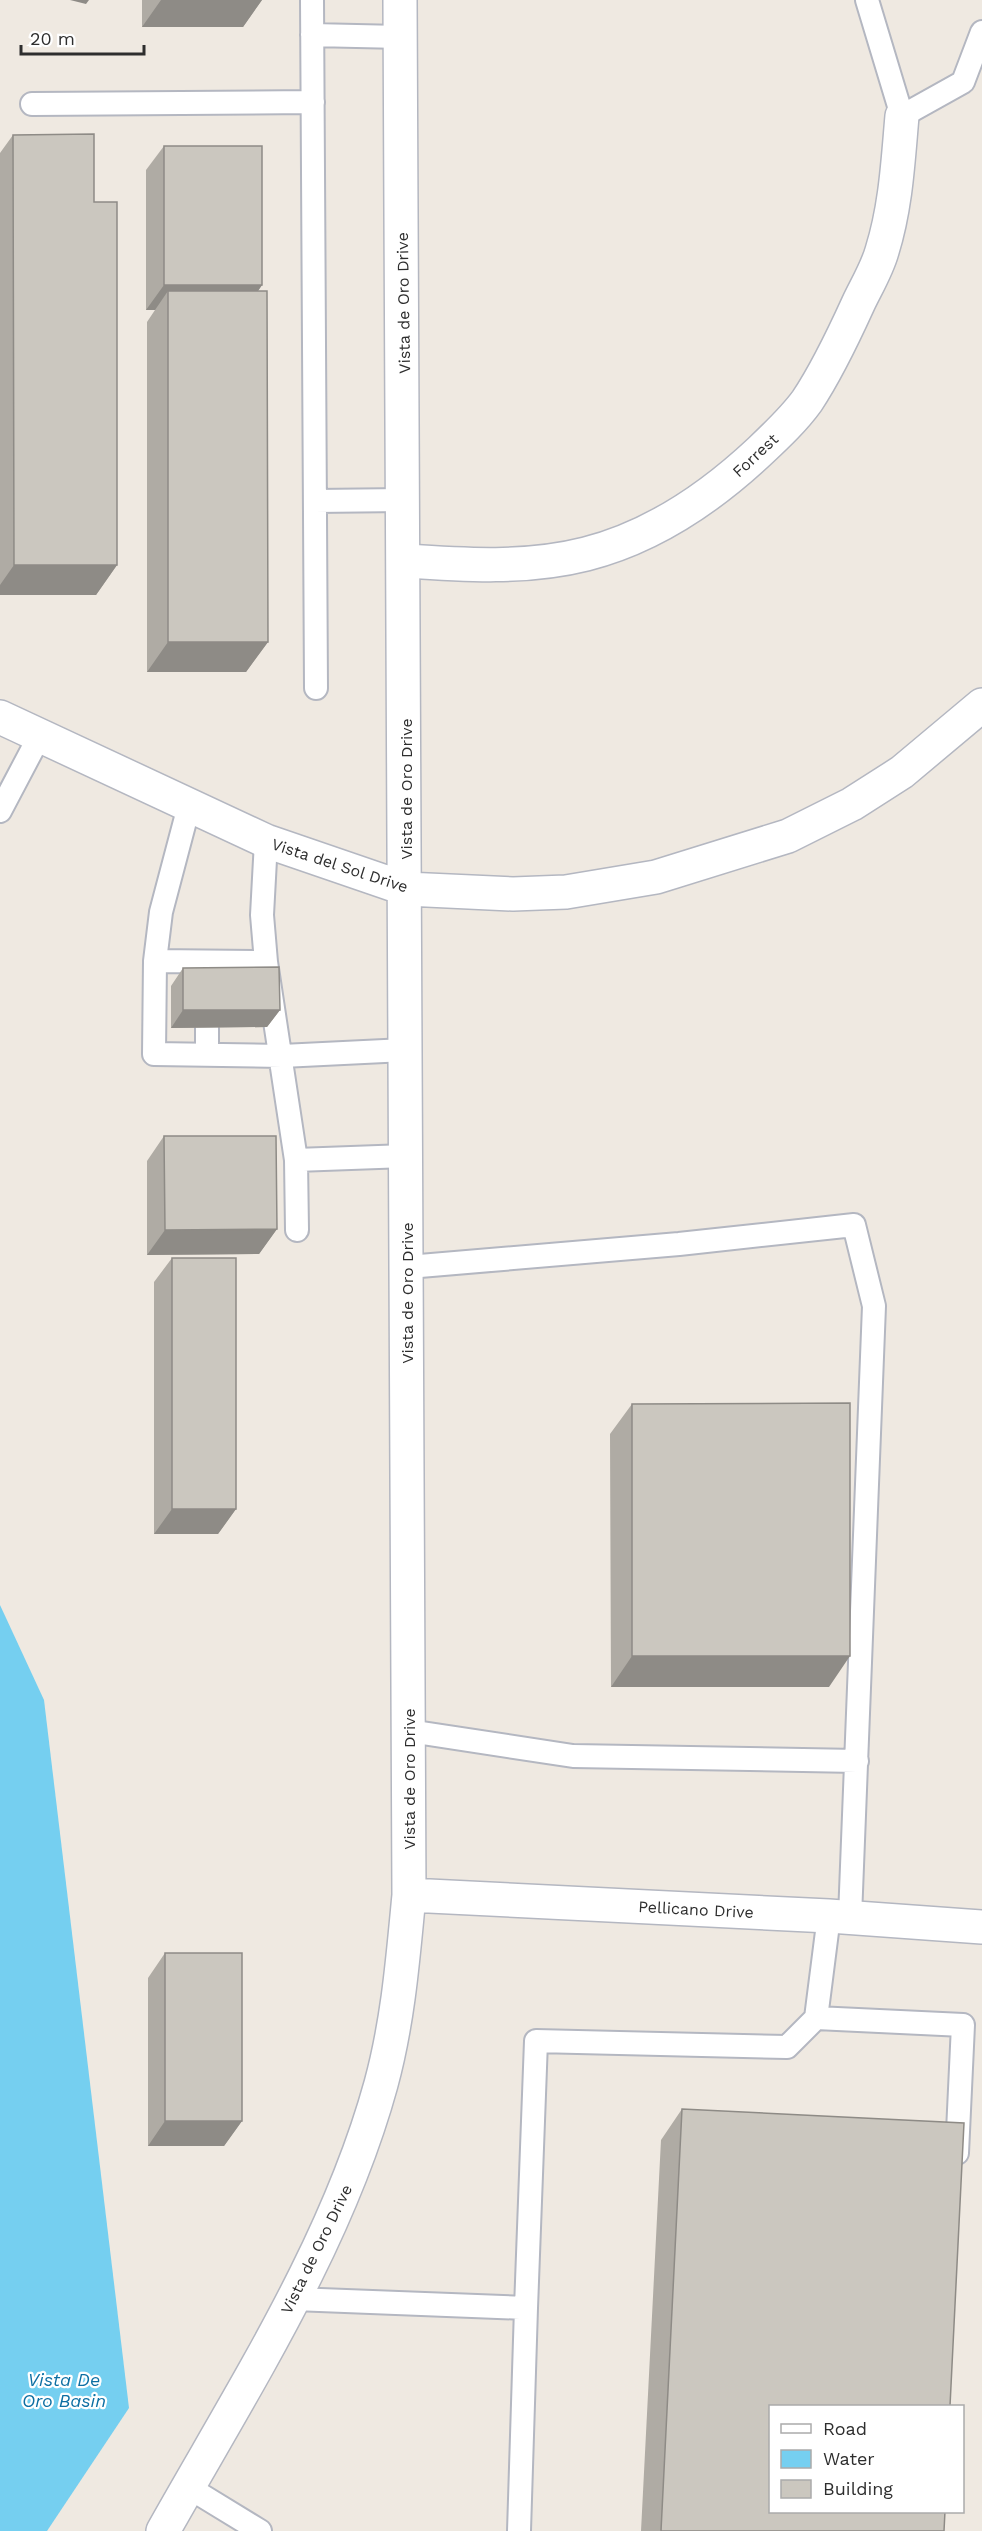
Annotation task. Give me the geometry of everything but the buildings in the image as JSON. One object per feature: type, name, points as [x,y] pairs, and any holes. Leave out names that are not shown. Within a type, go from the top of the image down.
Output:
[{"type":"street","name":"Vista de Oro Drive","points":[[163,2531],[294,2299],[353,2172],[381,2083],[400,1989],[409,1895],[405,500],[400,0]]},
{"type":"street","name":"Forrest","points":[[405,561],[478,566],[527,563],[586,554],[624,542],[671,520],[729,480],[781,432],[806,402],[841,342],[882,252],[896,193],[902,116]]},
{"type":"street","name":"Vista del Sol Drive","points":[[0,717],[266,841],[406,889],[513,894],[566,892],[656,877],[788,836],[852,804],[902,772],[982,705]]},
{"type":"street","name":"Pellicano Drive","points":[[409,1895],[840,1916],[982,1927]]},
{"type":"lane","points":[[312,0],[316,688]]},
{"type":"lane","points":[[867,0],[902,116],[963,82],[982,32]]},
{"type":"lane","points":[[312,35],[401,37]]},
{"type":"lane","points":[[32,104],[313,102]]},
{"type":"lane","points":[[315,501],[405,500]]},
{"type":"lane","points":[[0,811],[39,737]]},
{"type":"lane","points":[[189,806],[161,912],[155,961],[154,1054],[282,1056],[405,1050]]},
{"type":"lane","points":[[266,841],[261,915],[296,1160],[297,1230]]},
{"type":"lane","points":[[155,961],[266,962]]},
{"type":"lane","points":[[207,961],[207,986]]},
{"type":"lane","points":[[207,1028],[207,1054]]},
{"type":"lane","points":[[296,1160],[406,1156]]},
{"type":"lane","points":[[408,1268],[679,1244],[855,1225],[874,1306],[857,1761],[840,1916],[816,2018],[787,2047],[536,2041],[519,2531]]},
{"type":"lane","points":[[409,1731],[573,1756],[857,1761]]},
{"type":"lane","points":[[816,2018],[963,2025],[956,2176]]},
{"type":"lane","points":[[294,2299],[526,2308]]},
{"type":"lane","points":[[188,2487],[260,2531]]},
{"type":"water","name":"Vista De Oro Basin","points":[[0,1605],[44,1700],[129,2408],[47,2531],[0,2531]]}]
